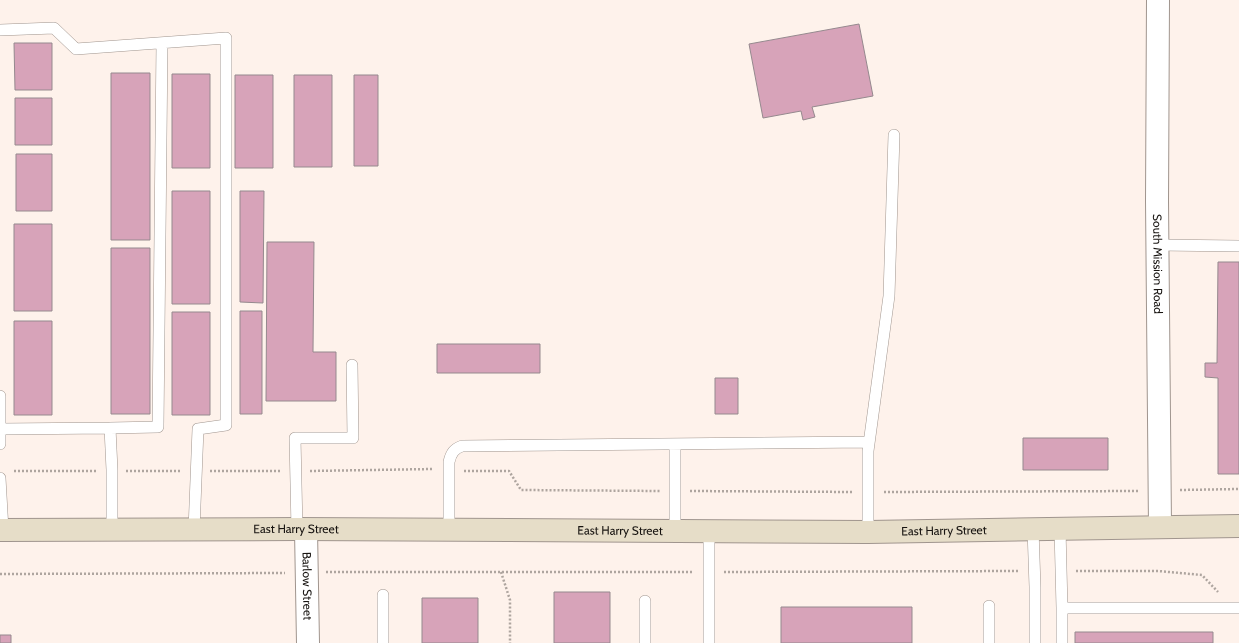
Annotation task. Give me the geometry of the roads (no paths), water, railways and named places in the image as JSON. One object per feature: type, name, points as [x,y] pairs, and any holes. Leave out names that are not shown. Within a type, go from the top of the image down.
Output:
[{"type":"main road","name":"East Harry Street","points":[[1,530],[301,529],[868,532],[1239,526]]},
{"type":"street","name":"South Mission Road","points":[[1158,0],[1160,527]]},
{"type":"street","name":"Barlow Street","points":[[301,529],[307,572],[308,643]]},
{"type":"lane","points":[[0,30],[54,28],[76,49],[226,38],[226,425],[198,429],[194,530]]},
{"type":"lane","points":[[0,429],[158,427],[162,43]]},
{"type":"lane","points":[[868,532],[869,442],[889,296],[894,135]]},
{"type":"lane","points":[[1158,245],[1239,246]]},
{"type":"lane","points":[[301,529],[295,438],[353,438],[352,366]]},
{"type":"lane","points":[[0,396],[0,444]]},
{"type":"lane","points":[[110,428],[112,530]]},
{"type":"lane","points":[[449,530],[449,470],[451,454],[456,448],[462,446],[869,442]]},
{"type":"lane","points":[[674,531],[675,444]]},
{"type":"lane","points":[[1,530],[4,474]]},
{"type":"lane","points":[[1033,529],[1035,643]]},
{"type":"lane","points":[[1060,529],[1062,643]]},
{"type":"lane","points":[[709,531],[709,643]]},
{"type":"lane","points":[[383,595],[383,643]]},
{"type":"lane","points":[[645,601],[645,643]]},
{"type":"lane","points":[[989,606],[989,643]]},
{"type":"lane","points":[[1062,608],[1239,608]]}]
